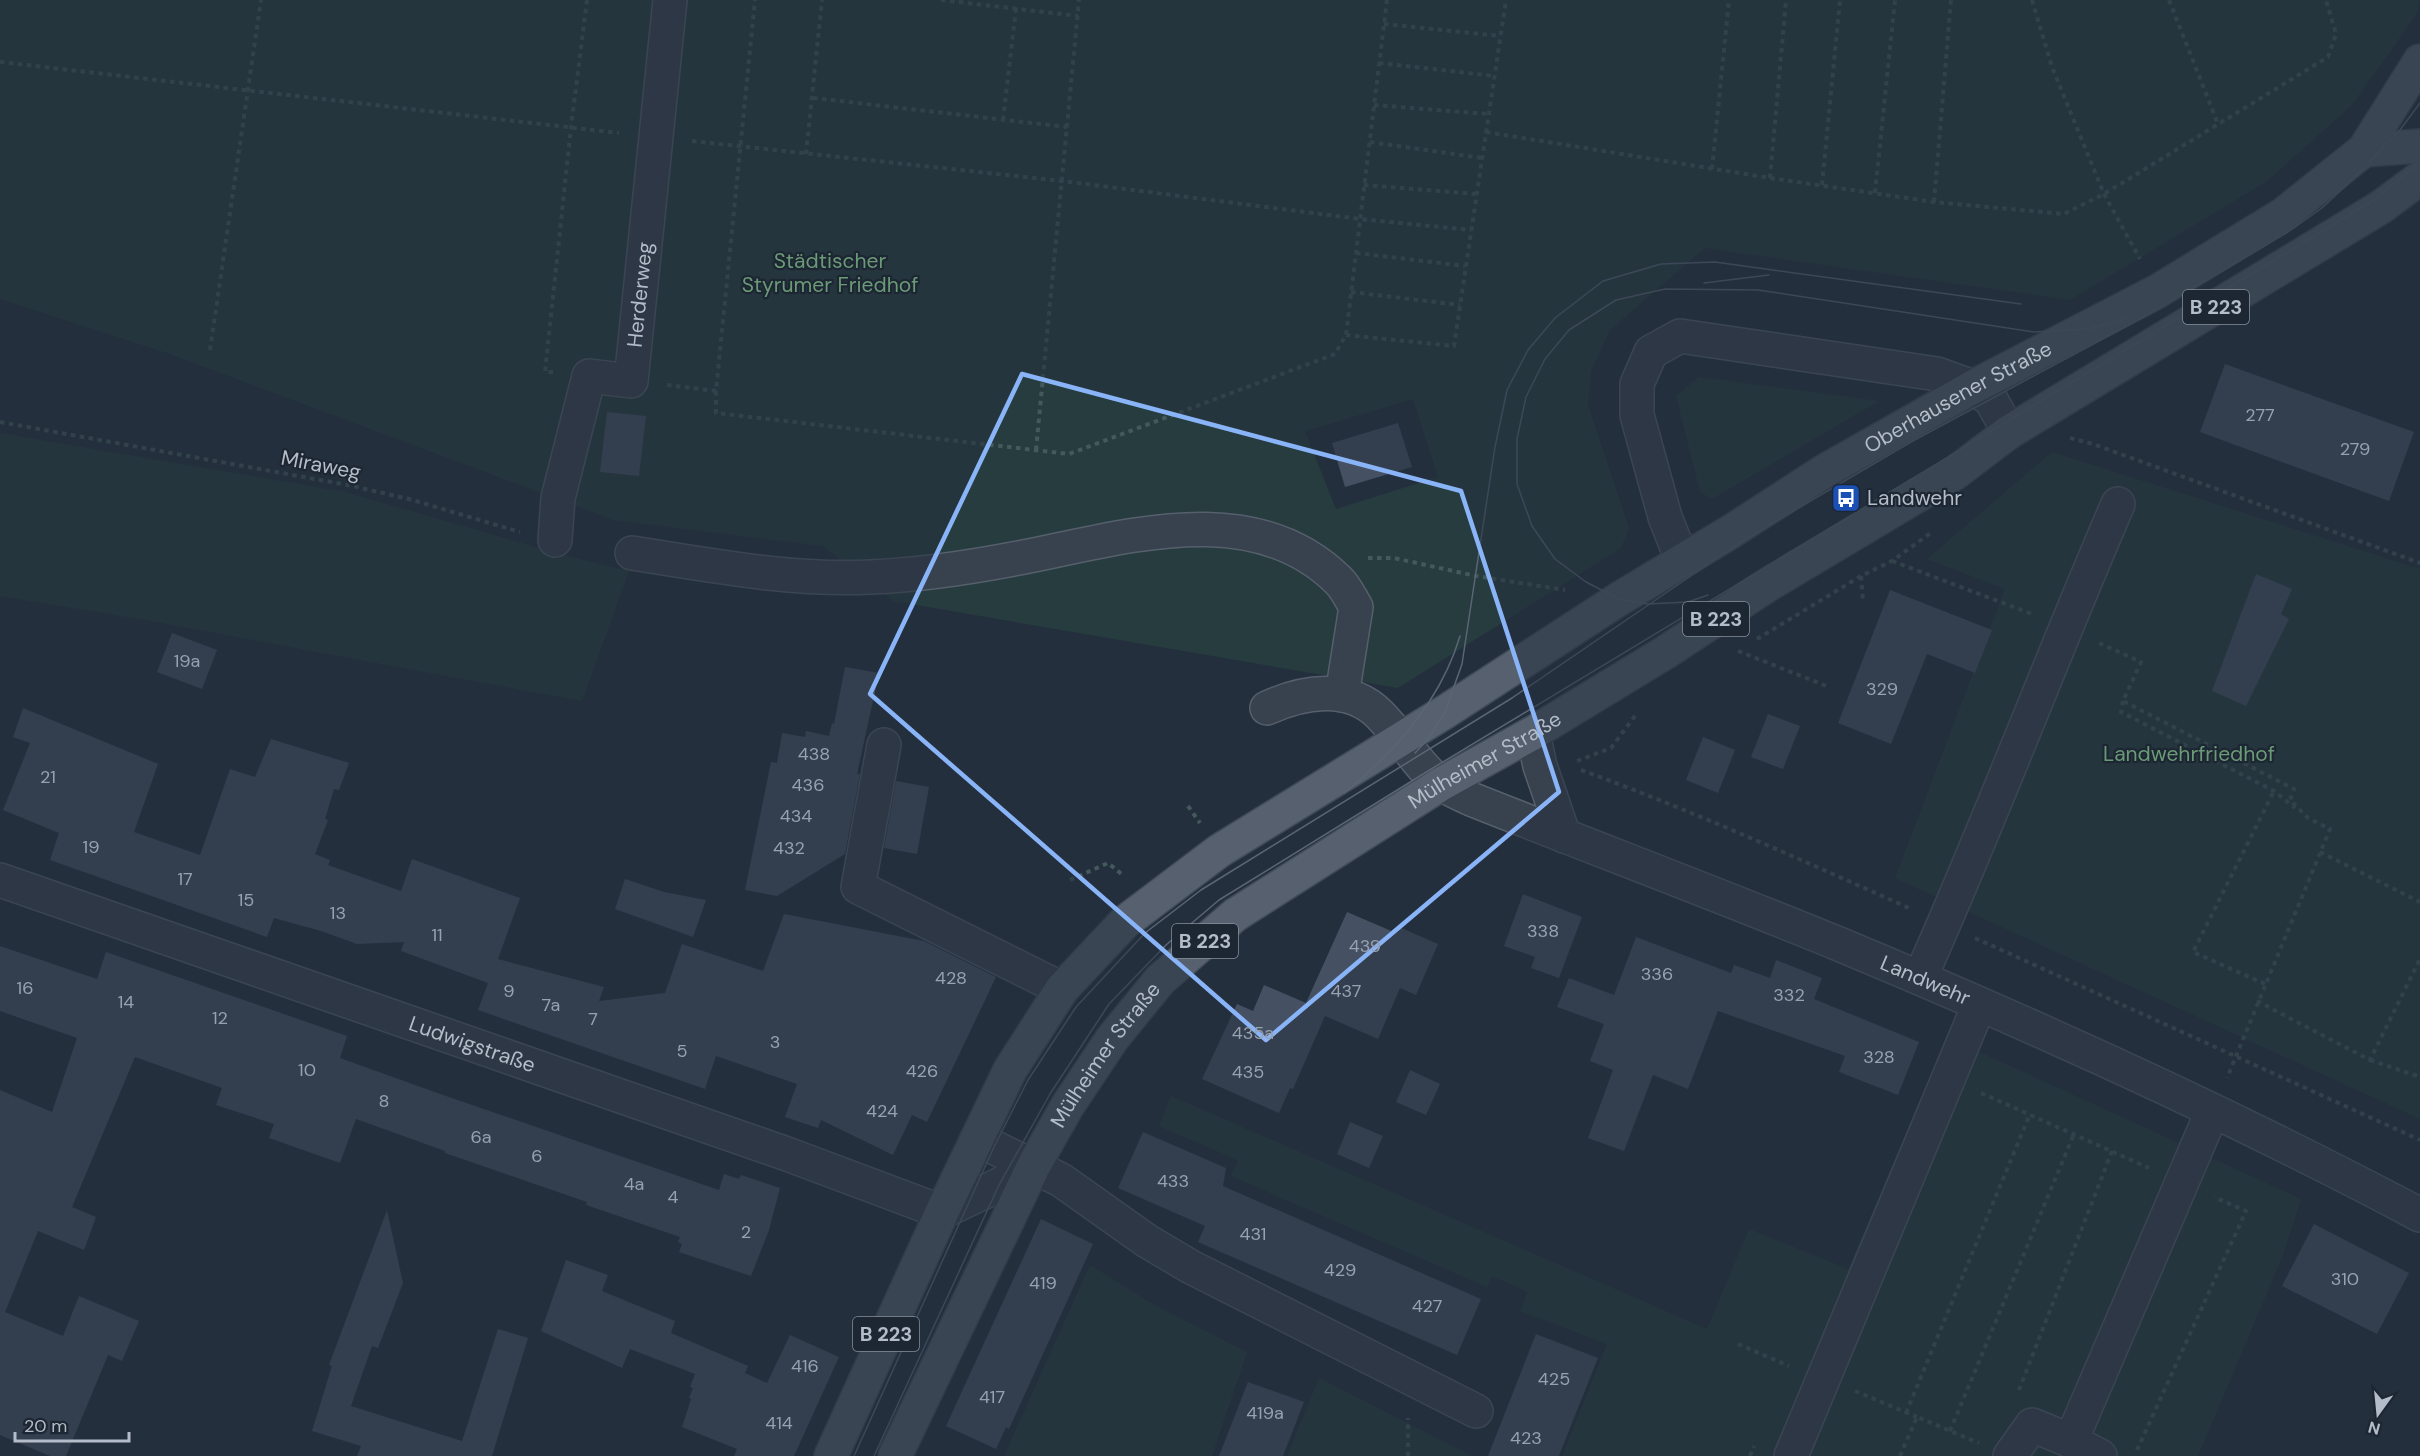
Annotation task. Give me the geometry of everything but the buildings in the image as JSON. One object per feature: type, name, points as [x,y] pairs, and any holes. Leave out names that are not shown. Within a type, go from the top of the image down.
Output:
[{"type":"main road","name":"Oberhausener Straße","points":[[1401,740],[1619,598],[1732,531],[1823,472],[1973,387],[2158,291],[2284,214],[2364,150],[2420,61]]},
{"type":"main road","points":[[2364,150],[2420,146]]},
{"type":"main road","name":"B 223","points":[[2009,432],[2380,207],[2420,178]]},
{"type":"main road","name":"Mülheimer Straße","points":[[895,1456],[1034,1165],[1068,1105],[1106,1048],[1160,980],[1235,915],[1442,784],[1533,734],[1666,652],[1766,586],[1955,473],[2009,432]]},
{"type":"main road","name":"B 223","points":[[831,1456],[942,1212],[1010,1070],[1062,989],[1125,922],[1153,898],[1219,851],[1401,740]]},
{"type":"street","name":"Herderweg","points":[[631,381],[670,0]]},
{"type":"street","points":[[1682,560],[1665,517],[1636,415],[1637,384],[1651,352],[1680,336],[1937,374],[1973,387],[1991,400],[2009,432]]},
{"type":"street","points":[[555,540],[558,498],[589,376],[631,381]]},
{"type":"street","points":[[1920,978],[2064,627],[2118,504]]},
{"type":"street","points":[[632,554],[753,571],[868,578],[947,571],[1156,531],[1229,530],[1256,536],[1302,552],[1319,563],[1341,582],[1356,608],[1342,695],[1315,693],[1289,698],[1267,708]]},
{"type":"street","name":"Landwehr","points":[[1342,695],[1364,703],[1379,713],[1442,784],[1471,799],[1920,978],[2212,1112],[2346,1176],[2420,1215]]},
{"type":"street","points":[[1533,734],[1540,766],[1564,836]]},
{"type":"street","points":[[884,745],[858,887],[1062,989]]},
{"type":"street","name":"Ludwigstraße","points":[[0,880],[787,1154],[942,1212]]},
{"type":"street","points":[[1791,1456],[1979,1005]]},
{"type":"street","points":[[2071,1441],[2212,1112]]},
{"type":"street","points":[[977,1139],[1034,1165],[1082,1193],[1147,1241],[1191,1267],[1476,1411]]},
{"type":"street","points":[[942,1212],[999,1185],[1034,1165]]},
{"type":"street","points":[[1996,1450],[2032,1425],[2100,1456]]},
{"type":"path","points":[[210,350],[261,0]]},
{"type":"path","points":[[587,0],[570,127],[545,372],[589,376]]},
{"type":"path","points":[[755,0],[716,391],[716,413],[1069,454],[1335,354],[1346,335],[1387,0]]},
{"type":"path","points":[[806,154],[822,0]]},
{"type":"path","points":[[941,0],[1078,16]]},
{"type":"path","points":[[1036,450],[1080,0]]},
{"type":"path","points":[[1346,335],[1454,346],[1506,0]]},
{"type":"path","points":[[1712,169],[1729,0]]},
{"type":"path","points":[[1770,178],[1786,0]]},
{"type":"path","points":[[1822,185],[1840,0]]},
{"type":"path","points":[[1875,193],[1894,0]]},
{"type":"path","points":[[1934,201],[1951,0]]},
{"type":"path","points":[[2032,0],[2052,67],[2104,194],[2158,291]]},
{"type":"path","points":[[2169,0],[2218,124]]},
{"type":"path","points":[[1486,132],[1875,193],[2064,214],[2104,194],[2328,57],[2336,34],[2326,0]]},
{"type":"path","points":[[1003,120],[1016,8]]},
{"type":"path","points":[[1384,24],[1500,36]]},
{"type":"path","points":[[0,62],[740,147],[1062,181],[1360,219],[1471,230]]},
{"type":"path","points":[[1379,63],[1494,76]]},
{"type":"path","points":[[813,98],[1067,127]]},
{"type":"path","points":[[1374,105],[1488,114]]},
{"type":"path","points":[[1369,142],[1482,158]]},
{"type":"path","points":[[1364,185],[1476,194]]},
{"type":"path","points":[[1356,253],[1465,266]]},
{"type":"path","points":[[1351,292],[1460,306]]},
{"type":"path","points":[[631,381],[716,391]]},
{"type":"path","name":"Miraweg","points":[[0,422],[348,484],[555,540]]},
{"type":"path","points":[[2067,437],[2093,444],[2420,563]]},
{"type":"path","points":[[1319,563],[1394,558],[1476,576],[1619,598]]},
{"type":"path","points":[[1892,561],[2064,627],[2141,662],[2123,701],[2121,712],[2274,791],[2308,818],[2330,829],[2212,1112]]},
{"type":"path","points":[[1861,576],[1863,601]]},
{"type":"path","points":[[1728,657],[1786,621]]},
{"type":"path","points":[[1738,651],[1829,687]]},
{"type":"path","points":[[2123,701],[2294,789],[2290,800],[2308,818]]},
{"type":"path","points":[[1575,761],[1611,748],[1640,709]]},
{"type":"path","points":[[1577,769],[1654,797],[1731,829],[2420,1140]]},
{"type":"path","points":[[2265,984],[2193,952],[2274,791]]},
{"type":"path","points":[[2320,852],[2420,903]]},
{"type":"path","points":[[1070,880],[1108,863],[1153,898]]},
{"type":"path","points":[[2370,1060],[2420,959]]},
{"type":"path","points":[[2257,1001],[2370,1060],[2420,1077]]},
{"type":"path","points":[[1947,1078],[2246,1211],[2134,1456]]},
{"type":"path","points":[[1906,1413],[2030,1114]]},
{"type":"path","points":[[1950,1431],[2074,1134]]},
{"type":"path","points":[[2018,1393],[2112,1151]]},
{"type":"path","points":[[1900,1456],[1917,1417],[1996,1450]]},
{"type":"highlighted area","points":[[1022,374],[1461,491],[1559,792],[1266,1040],[870,694]]},
{"type":"green space","name":"Städtischer Styrumer Friedhof","points":[[0,0],[2420,0],[2416,15],[2352,105],[2267,181],[2070,300],[1705,248],[1610,330],[1591,371],[1588,405],[1629,528],[1621,548],[1398,688],[893,601],[823,546],[614,520],[167,353],[0,299]],"holes":[[[1413,399],[1438,477],[1336,509],[1305,431]]]},
{"type":"green space","points":[[1699,377],[1879,401],[1712,499],[1700,492],[1676,396]]},
{"type":"green space","points":[[0,433],[345,492],[567,556],[629,571],[582,701],[145,620],[0,596]]},
{"type":"green space","name":"Landwehrfriedhof","points":[[2052,452],[2420,569],[2420,1119],[1895,878],[2005,589],[1927,559]]},
{"type":"green space","points":[[1947,1037],[2301,1199],[2283,1255],[2198,1456],[1562,1456],[1607,1344],[1520,1311],[1528,1292],[1492,1276],[1487,1287],[1231,1176],[1238,1160],[1159,1126],[1171,1096],[1707,1329],[1749,1229],[1848,1269]]},
{"type":"green space","points":[[1090,1265],[1156,1306],[1247,1352],[1212,1456],[1004,1456]]},
{"type":"green space","points":[[1319,1378],[1472,1456],[1287,1456]]},
{"type":"tram line","points":[[854,1456],[994,1147],[1028,1080],[1076,1007],[1145,933],[1201,890],[1512,698],[1739,543],[1911,442],[2151,313],[2288,232],[2322,208],[2356,176],[2400,130],[2420,103]]},
{"type":"tram line","points":[[874,1456],[999,1185],[1050,1094],[1109,1004],[1166,945],[1219,900],[1428,771],[2374,200],[2420,162]]},
{"type":"tram line","points":[[1415,753],[1429,738],[1445,712],[1462,664],[1495,447],[1507,390],[1528,350],[1555,318],[1603,281],[1661,264],[1715,262],[2021,304]]},
{"type":"tram line","points":[[1704,283],[1769,275]]},
{"type":"tram line","points":[[1708,595],[1688,602],[1648,604],[1619,599],[1586,582],[1555,559],[1532,526],[1517,484],[1517,439],[1526,397],[1545,359],[1569,330],[1616,300],[1665,289],[1758,290],[2034,332],[2088,329],[2131,318]]},
{"type":"tram line","points":[[1344,793],[1381,760],[1414,723],[1441,682],[1460,636]]},
{"type":"place","name":"Landwehr","points":[[1846,498]]}]
